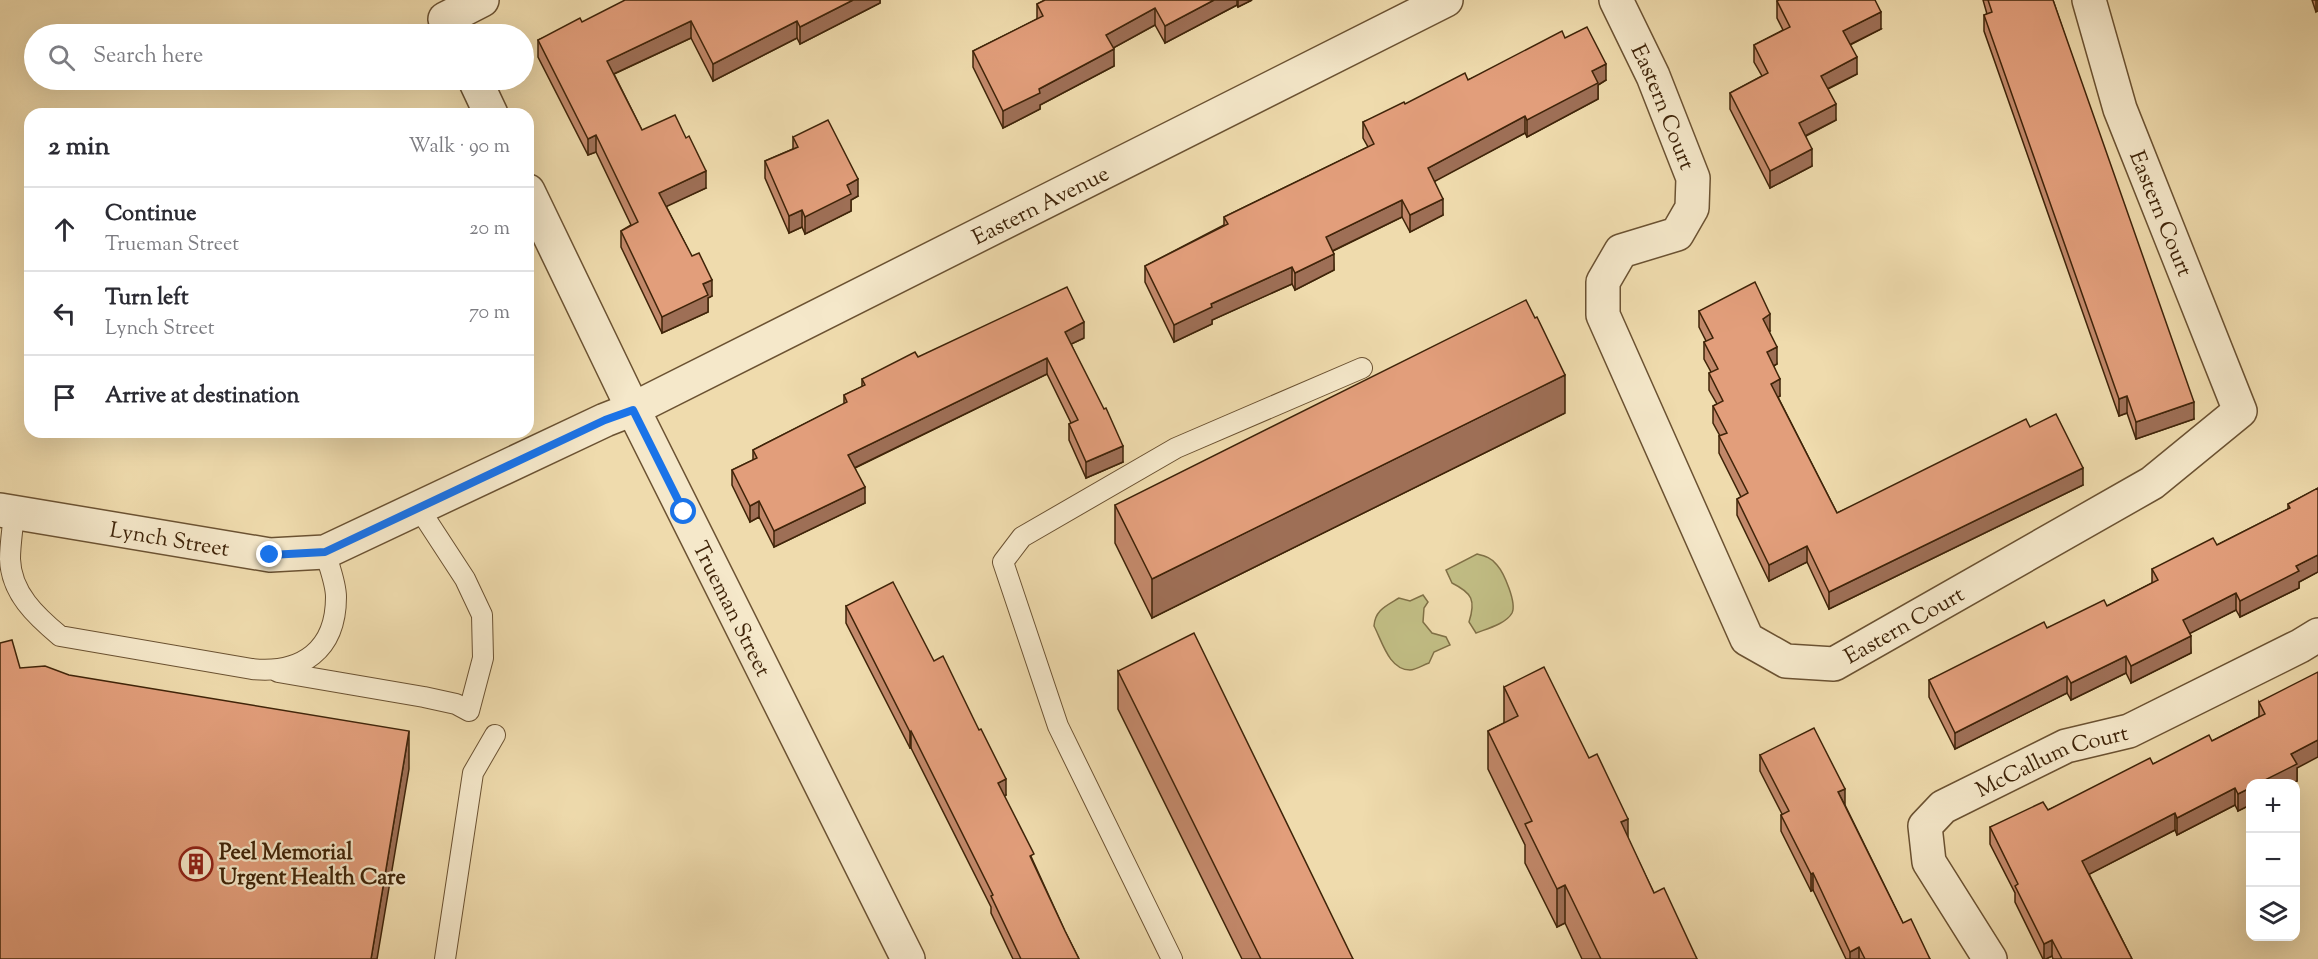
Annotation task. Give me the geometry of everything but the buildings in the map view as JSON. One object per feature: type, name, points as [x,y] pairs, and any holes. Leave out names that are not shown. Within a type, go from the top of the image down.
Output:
[{"type":"street","points":[[445,18],[482,0]]},
{"type":"street","name":"Eastern Avenue","points":[[633,410],[1446,0]]},
{"type":"street","name":"Eastern Court","points":[[1616,0],[1653,76],[1693,178],[1692,208],[1677,234],[1621,251],[1603,282],[1603,315],[1747,639],[1786,661],[1834,664],[2152,483],[2240,411],[2120,108],[2089,0]]},
{"type":"street","points":[[479,90],[488,108]]},
{"type":"street","name":"Trueman Street","points":[[534,204],[633,410],[908,959]]},
{"type":"street","name":"Lynch Street","points":[[7,511],[270,555],[325,552],[605,420],[633,410]]},
{"type":"street","name":"McCallum Court","points":[[1989,959],[1929,862],[1925,826],[1943,807],[2066,746],[2129,730],[2318,635]]},
{"type":"lane","points":[[1172,959],[1058,726],[1004,562],[1022,537],[1176,448],[1362,368]]},
{"type":"lane","points":[[7,511],[10,561],[18,591],[36,616],[60,636],[424,697],[456,704],[469,711],[483,658],[482,615],[465,579],[418,507]]},
{"type":"lane","points":[[272,671],[292,668],[310,658],[324,644],[333,626],[336,595],[325,552]]},
{"type":"lane","points":[[445,959],[473,773],[495,735]]},
{"type":"shaded area","points":[[1477,554],[1491,559],[1500,569],[1509,588],[1513,608],[1512,613],[1505,620],[1476,633],[1469,622],[1472,608],[1471,598],[1464,590],[1452,583],[1446,570]]},
{"type":"shaded area","points":[[1423,595],[1428,602],[1424,608],[1423,622],[1432,633],[1446,637],[1450,645],[1434,652],[1429,663],[1412,670],[1403,669],[1387,654],[1374,626],[1376,616],[1382,609],[1399,598],[1410,601]]},
{"type":"place","name":"Peel Memorial Urgent Health Care","points":[[196,864]]},
{"type":"route","points":[[270,555],[325,552],[605,420],[633,410],[684,512]]}]
